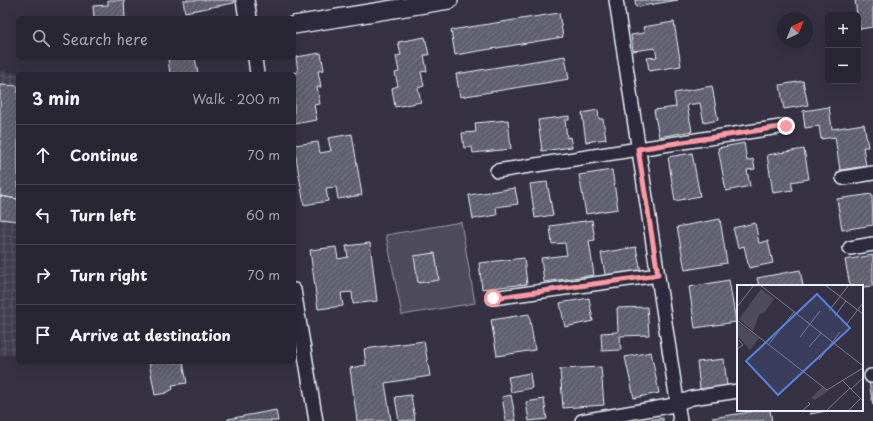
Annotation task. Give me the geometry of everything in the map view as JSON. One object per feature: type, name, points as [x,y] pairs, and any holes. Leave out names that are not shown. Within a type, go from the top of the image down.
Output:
[{"type":"street","points":[[245,0],[248,16]]},
{"type":"street","points":[[296,25],[449,0]]},
{"type":"street","points":[[616,0],[680,421]]},
{"type":"street","points":[[254,60],[257,72]]},
{"type":"street","points":[[498,171],[786,126]]},
{"type":"street","points":[[843,178],[873,173]]},
{"type":"street","points":[[850,248],[873,244]]},
{"type":"street","points":[[493,298],[658,275]]},
{"type":"street","points":[[296,302],[316,421]]},
{"type":"street","points":[[582,421],[669,406],[698,397],[737,391]]},
{"type":"shaded area","points":[[0,71],[16,73],[16,355],[0,355]]},
{"type":"shaded area","points":[[461,222],[475,303],[402,315],[386,235]]},
{"type":"building","points":[[108,0],[124,0],[125,16],[94,16],[93,6],[108,5]]},
{"type":"building","points":[[183,0],[234,0],[234,3],[185,12]]},
{"type":"building","points":[[635,0],[678,0],[636,7]]},
{"type":"building","points":[[855,0],[873,0],[873,27],[861,29],[861,12],[857,12]]},
{"type":"building","points":[[559,13],[563,37],[455,55],[451,30]]},
{"type":"building","points":[[674,22],[681,66],[649,71],[647,58],[657,57],[655,48],[633,51],[631,35],[644,33],[643,27]]},
{"type":"building","points":[[425,37],[429,55],[424,55],[427,71],[421,72],[424,86],[418,88],[421,102],[395,107],[392,88],[398,86],[395,73],[399,72],[396,56],[401,55],[398,42]]},
{"type":"building","points":[[321,53],[324,70],[318,71],[321,87],[317,87],[320,104],[314,105],[317,120],[296,124],[296,72],[298,72],[296,57]]},
{"type":"building","points":[[565,56],[569,79],[460,97],[456,74]]},
{"type":"building","points":[[168,60],[195,60],[198,72],[170,72]]},
{"type":"building","points":[[803,81],[808,105],[784,109],[780,85]]},
{"type":"building","points":[[0,85],[16,86],[16,199],[0,196]]},
{"type":"building","points":[[712,86],[718,120],[704,123],[700,103],[687,105],[692,131],[659,137],[654,110],[676,107],[674,93]]},
{"type":"building","points":[[829,107],[832,129],[864,124],[868,147],[863,147],[866,166],[840,170],[835,137],[821,139],[819,126],[805,128],[803,111]]},
{"type":"building","points":[[598,110],[599,119],[603,119],[606,139],[586,142],[582,113]]},
{"type":"building","points":[[569,116],[569,120],[565,120],[567,138],[570,137],[572,147],[542,151],[538,120]]},
{"type":"building","points":[[508,120],[511,149],[473,153],[472,147],[464,148],[462,133],[476,132],[475,123]]},
{"type":"building","points":[[352,134],[362,195],[338,199],[336,187],[326,188],[328,201],[304,205],[296,157],[296,145],[318,142],[320,153],[331,151],[328,138]]},
{"type":"building","points":[[744,143],[747,161],[753,159],[755,169],[747,170],[750,186],[726,191],[718,148]]},
{"type":"building","points":[[804,149],[809,179],[791,182],[793,190],[773,193],[767,155]]},
{"type":"building","points":[[692,153],[700,196],[675,201],[668,157]]},
{"type":"building","points":[[612,170],[618,209],[586,214],[579,175]]},
{"type":"building","points":[[547,182],[553,215],[535,218],[530,184]]},
{"type":"building","points":[[515,188],[518,204],[496,207],[497,215],[473,219],[469,195]]},
{"type":"building","points":[[872,194],[873,225],[842,230],[837,199]]},
{"type":"building","points":[[0,196],[16,199],[16,221],[0,219]]},
{"type":"building","points":[[720,219],[727,263],[685,270],[677,227]]},
{"type":"building","points":[[592,220],[595,240],[589,241],[594,275],[544,282],[541,258],[567,255],[565,243],[552,244],[550,226]]},
{"type":"building","points":[[755,223],[759,243],[768,241],[773,263],[749,268],[744,246],[738,248],[733,228]]},
{"type":"building","points":[[370,243],[377,301],[353,304],[352,292],[341,293],[343,306],[318,309],[310,250],[336,247],[338,259],[348,257],[346,246]]},
{"type":"building","points":[[636,247],[641,272],[606,279],[601,253]]},
{"type":"building","points":[[435,253],[439,280],[418,283],[414,256]]},
{"type":"building","points":[[873,255],[873,286],[863,287],[863,285],[850,285],[845,260]]},
{"type":"building","points":[[524,258],[527,284],[482,289],[479,263]]},
{"type":"building","points":[[800,270],[803,285],[759,285],[757,278]]},
{"type":"building","points":[[729,280],[736,322],[695,328],[689,287]]},
{"type":"building","points":[[589,298],[593,321],[565,327],[560,303]]},
{"type":"building","points":[[647,307],[649,335],[620,336],[621,350],[602,351],[601,333],[618,332],[617,308]]},
{"type":"building","points":[[529,314],[535,350],[497,356],[491,320]]},
{"type":"building","points":[[424,341],[430,376],[385,383],[391,421],[357,421],[350,368],[366,365],[364,349]]},
{"type":"building","points":[[651,352],[659,393],[634,398],[625,357]]},
{"type":"building","points":[[724,359],[727,386],[700,389],[697,362]]},
{"type":"building","points":[[149,364],[183,364],[187,383],[172,385],[173,389],[166,393],[155,395]]},
{"type":"building","points":[[601,367],[604,405],[563,408],[560,369]]},
{"type":"building","points":[[530,373],[532,388],[511,392],[508,377]]},
{"type":"building","points":[[869,382],[873,382],[873,405]]},
{"type":"building","points":[[411,395],[415,420],[399,421],[395,397]]},
{"type":"building","points":[[511,395],[516,421],[506,421],[502,397]]},
{"type":"building","points":[[544,399],[547,419],[529,421],[526,402]]},
{"type":"building","points":[[276,410],[278,421],[228,421],[228,419]]},
{"type":"building","points":[[756,411],[770,411],[772,421],[713,421],[712,418]]},
{"type":"building","points":[[809,411],[825,411],[810,414]]},
{"type":"building","points":[[663,418],[663,421],[638,421]]},
{"type":"route","points":[[493,298],[658,275],[638,149],[786,126]]}]
